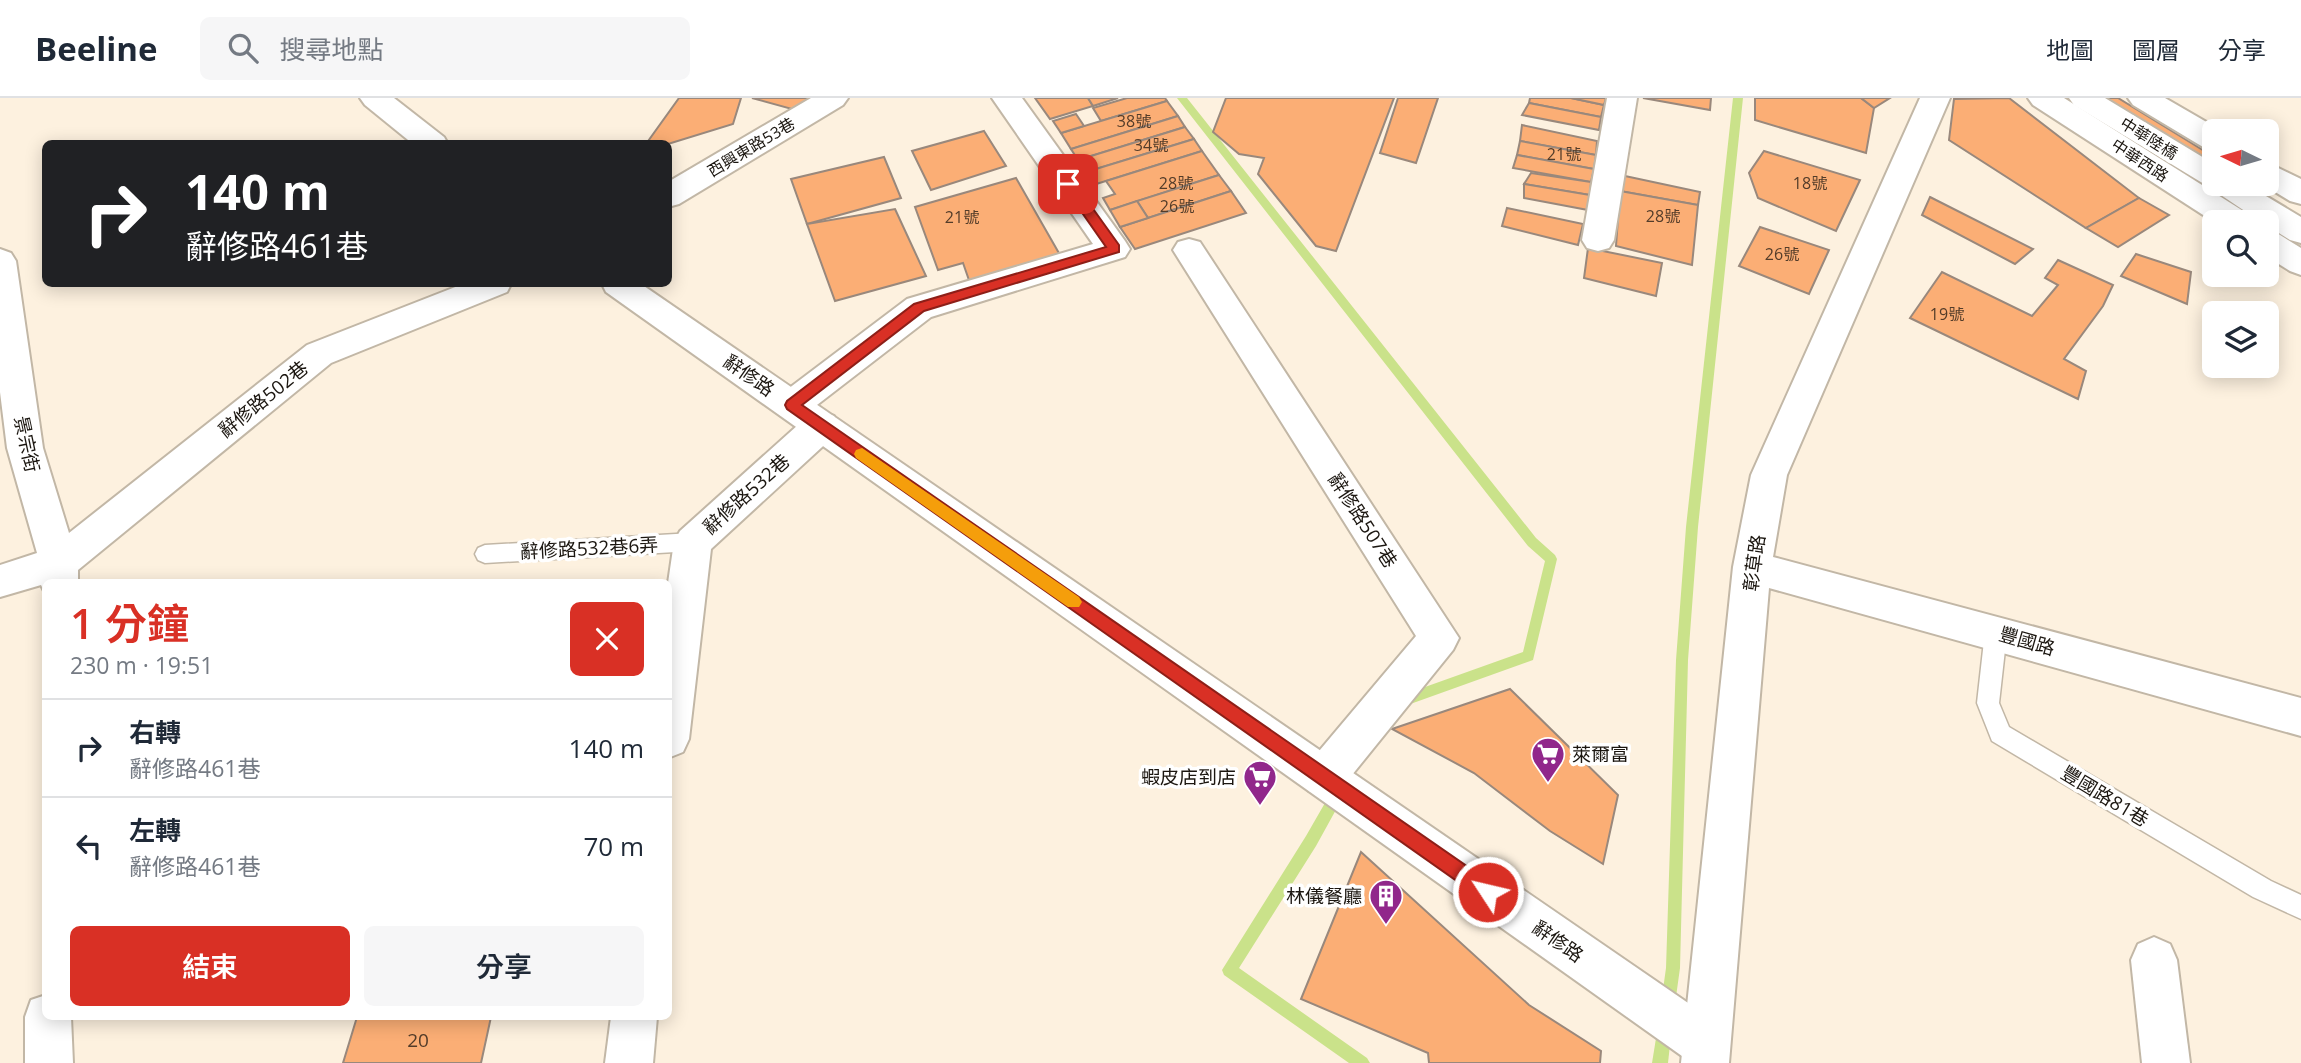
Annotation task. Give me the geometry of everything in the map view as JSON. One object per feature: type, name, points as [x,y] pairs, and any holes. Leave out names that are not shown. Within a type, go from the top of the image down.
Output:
[{"type":"street","points":[[374,98],[428,140]]},
{"type":"street","name":"西興東路53巷","points":[[672,194],[833,98]]},
{"type":"street","name":"辭修路532巷","points":[[672,705],[692,542],[807,415],[919,308],[1114,249],[1007,98]]},
{"type":"street","points":[[1598,240],[1622,98]]},
{"type":"street","name":"彰草路","points":[[1683,1034],[1752,567],[1769,475],[1935,98]]},
{"type":"street","name":"中華西路","points":[[2043,98],[2218,210]]},
{"type":"street","name":"中華陸橋","points":[[2084,98],[2202,171]]},
{"type":"street","points":[[2143,98],[2202,133]]},
{"type":"street","points":[[2279,180],[2301,193]]},
{"type":"street","points":[[2242,196],[2301,232]]},
{"type":"street","points":[[2279,249],[2301,263]]},
{"type":"street","name":"辭修路507巷","points":[[1189,250],[1439,638],[1335,784]]},
{"type":"street","name":"景宗街","points":[[0,261],[24,448],[59,573]]},
{"type":"street","name":"辭修路502巷","points":[[59,573],[319,354],[487,287]]},
{"type":"street","name":"辭修路","points":[[622,287],[1335,784],[1683,1034]]},
{"type":"street","name":"豐國路","points":[[1752,567],[2301,718]]},
{"type":"street","points":[[0,581],[59,573]]},
{"type":"street","points":[[2154,960],[2166,1063]]},
{"type":"street","points":[[48,1020],[49,1063]]},
{"type":"street","points":[[629,1063],[634,1020]]},
{"type":"lane","name":"辭修路532巷6弄","points":[[485,554],[692,542]]},
{"type":"lane","name":"豐國路81巷","points":[[1996,632],[1989,703],[2000,734],[2262,888],[2301,907]]},
{"type":"building","points":[[679,98],[741,98],[733,124],[672,143],[672,140],[649,140]]},
{"type":"building","points":[[752,98],[813,98],[799,111]]},
{"type":"building","points":[[1035,98],[1088,98],[1093,106],[1050,119]]},
{"type":"building","points":[[1088,98],[1118,98],[1093,106]]},
{"type":"building","points":[[1127,98],[1165,98],[1167,101],[1101,121],[1093,108]]},
{"type":"building","points":[[1226,98],[1394,98],[1336,251],[1316,246],[1258,174],[1264,158],[1239,154],[1213,132]]},
{"type":"building","points":[[1398,98],[1438,98],[1416,163],[1380,153]]},
{"type":"building","points":[[1530,98],[1571,98],[1604,105],[1601,117],[1529,103]]},
{"type":"building","points":[[1571,98],[1606,98],[1604,105]]},
{"type":"building","points":[[1643,98],[1711,98],[1710,110]]},
{"type":"building","points":[[1755,98],[1861,98],[1874,108],[1866,153],[1755,120]]},
{"type":"building","points":[[1861,98],[1890,98],[1874,108]]},
{"type":"building","points":[[2009,98],[2139,198],[2086,228],[1949,140],[1954,99]]},
{"type":"building","points":[[2101,98],[2118,98],[2202,150],[2202,186],[2080,110]]},
{"type":"building","points":[[1167,101],[1178,116],[1071,149],[1061,133]]},
{"type":"building","points":[[1529,103],[1601,117],[1599,130],[1522,115]]},
{"type":"building","points":[[1076,114],[1084,126],[1061,133],[1053,121]]},
{"type":"building","points":[[1178,116],[1185,127],[1078,160],[1071,149]]},
{"type":"building","points":[[1522,125],[1597,141],[1596,155],[1520,141]]},
{"type":"building","points":[[1185,127],[1194,139],[1086,172],[1078,160]]},
{"type":"building","points":[[984,131],[1006,166],[931,190],[912,151]]},
{"type":"building","points":[[1194,139],[1202,151],[1093,185],[1086,172]]},
{"type":"building","points":[[1520,141],[1596,155],[1594,169],[1517,155]]},
{"type":"building","points":[[1202,151],[1219,175],[1110,210],[1103,198],[1115,194],[1106,181]]},
{"type":"building","points":[[1764,151],[1860,180],[1836,231],[1758,198],[1749,173]]},
{"type":"building","points":[[1517,155],[1594,169],[1591,182],[1513,168]]},
{"type":"building","points":[[884,157],[901,198],[807,224],[791,179]]},
{"type":"building","points":[[1531,173],[1591,182],[1590,195],[1524,184]]},
{"type":"building","points":[[1219,175],[1231,191],[1148,218],[1137,201]]},
{"type":"building","points":[[1625,176],[1700,192],[1698,205],[1620,191]]},
{"type":"building","points":[[1016,178],[1060,255],[970,283],[963,263],[938,270],[915,207]]},
{"type":"building","points":[[1524,184],[1590,195],[1588,210],[1524,198]]},
{"type":"building","points":[[1231,191],[1246,213],[1135,249],[1120,227]]},
{"type":"building","points":[[1620,191],[1698,205],[1692,265],[1616,246]]},
{"type":"building","points":[[1930,197],[2033,249],[2015,264],[1922,215]]},
{"type":"building","points":[[2139,198],[2169,215],[2118,247],[2086,228]]},
{"type":"building","points":[[1137,201],[1148,218],[1120,227],[1110,210]]},
{"type":"building","points":[[1507,208],[1583,224],[1578,245],[1502,226]]},
{"type":"building","points":[[895,209],[926,276],[835,301],[807,224]]},
{"type":"building","points":[[1760,227],[1829,250],[1809,294],[1739,266]]},
{"type":"building","points":[[1588,248],[1662,263],[1656,296],[1584,278]]},
{"type":"building","points":[[2136,254],[2191,272],[2187,304],[2121,276]]},
{"type":"building","points":[[2058,260],[2113,285],[2103,306],[2064,359],[2086,371],[2078,399],[1910,318],[1942,272],[2032,316],[2058,285],[2045,278]]},
{"type":"building","name":"萊爾富","points":[[1510,689],[1618,795],[1603,864],[1550,831],[1474,773],[1392,729]]},
{"type":"building","name":"林儀餐廳","points":[[1361,852],[1529,1005],[1601,1051],[1600,1063],[1429,1063],[1428,1053],[1301,999]]},
{"type":"building","points":[[356,1020],[490,1020],[481,1063],[343,1063]]},
{"type":"waterway","points":[[1182,98],[1532,542],[1551,559],[1529,656],[1402,701]]},
{"type":"waterway","points":[[1668,1004],[1673,968],[1682,660],[1692,527],[1738,98]]},
{"type":"waterway","points":[[1338,793],[1311,841],[1229,970],[1362,1063]]},
{"type":"waterway","points":[[1660,1063],[1665,1026]]},
{"type":"slow traffic","points":[[862,454],[1074,602]]},
{"type":"place","name":"萊爾富","points":[[1548,784]]},
{"type":"place","name":"蝦皮店到店","points":[[1260,807]]},
{"type":"place","name":"林儀餐廳","points":[[1386,926]]},
{"type":"route","points":[[1068,184],[1114,249],[919,308],[792,405],[1488,892]]}]
